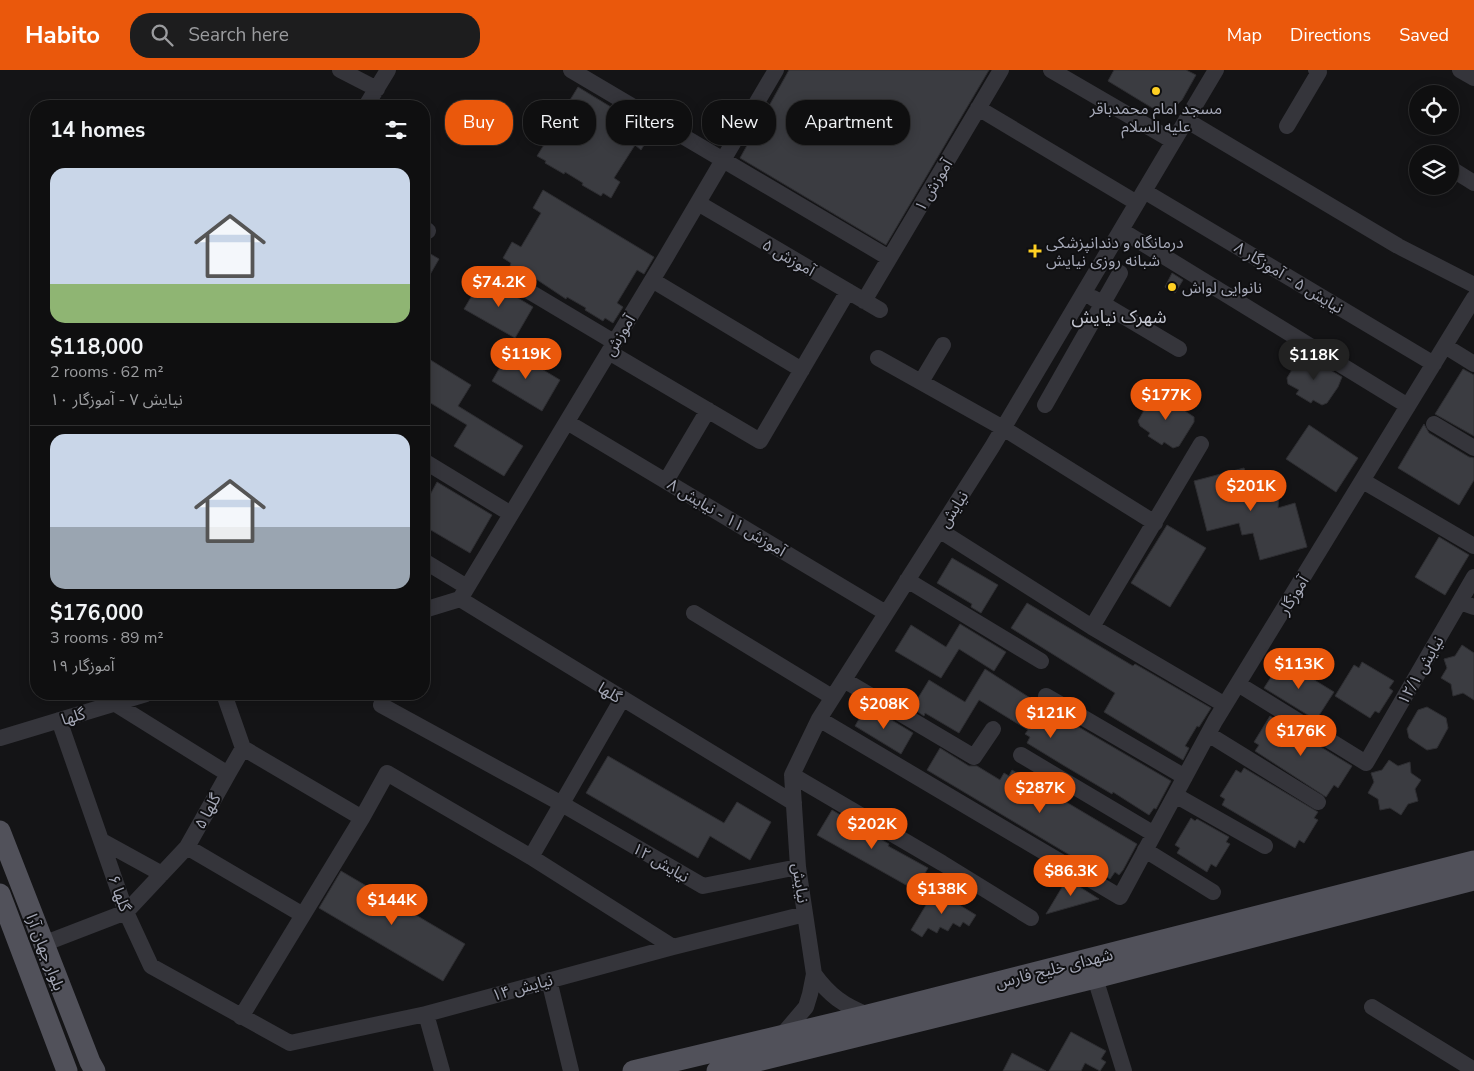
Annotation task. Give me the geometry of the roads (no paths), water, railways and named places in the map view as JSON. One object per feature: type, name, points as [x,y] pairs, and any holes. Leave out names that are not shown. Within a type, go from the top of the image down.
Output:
[{"type":"main road","name":"بلوار جهان آرا","points":[[0,831],[43,944],[95,1071]]},
{"type":"main road","name":"شهدای خلیج فارس","points":[[1298,916],[1474,861]]},
{"type":"main road","name":"شهدای خلیج فارس","points":[[632,1071],[868,1014],[1298,916],[1474,880]]},
{"type":"main road","name":"بلوار جهان آرا","points":[[0,894],[67,1071]]},
{"type":"main road","name":"شهدای خلیج فارس","points":[[717,1071],[1095,978],[1265,924]]},
{"type":"street","points":[[340,70],[376,89]]},
{"type":"street","points":[[370,100],[388,70]]},
{"type":"street","points":[[571,70],[889,258]]},
{"type":"street","name":"آموزش","points":[[463,593],[612,347],[776,70]]},
{"type":"street","name":"آموزش ۱","points":[[864,301],[1001,70]]},
{"type":"street","points":[[1052,70],[1173,141]]},
{"type":"street","name":"نیایش","points":[[783,1034],[806,1007],[814,974],[798,867],[792,776],[818,719],[1003,428],[1216,70]]},
{"type":"street","points":[[1286,126],[1319,72],[1316,70]]},
{"type":"street","points":[[1460,70],[1474,78]]},
{"type":"street","name":"نیایش ۵ - آموزگار ۸","points":[[978,108],[1140,197],[1434,364]]},
{"type":"street","points":[[1186,120],[1398,246],[1474,285]]},
{"type":"street","points":[[1459,174],[1474,183]]},
{"type":"street","name":"آموزش ۵","points":[[698,203],[880,310]]},
{"type":"street","points":[[1121,230],[1408,406]]},
{"type":"street","points":[[1045,406],[1120,273]]},
{"type":"street","points":[[505,277],[708,410],[760,441],[848,291]]},
{"type":"street","points":[[652,280],[802,370]]},
{"type":"street","points":[[1084,292],[1178,349]]},
{"type":"street","name":"آموزگار","points":[[818,719],[1120,896],[1225,705],[1474,298]]},
{"type":"street","points":[[921,382],[943,345]]},
{"type":"street","points":[[1445,346],[1474,364]]},
{"type":"street","points":[[878,358],[1003,428],[1155,522]]},
{"type":"street","points":[[666,481],[708,410]]},
{"type":"street","name":"آموزش ۱۱ - نیایش ۸","points":[[567,422],[886,613]]},
{"type":"street","points":[[1434,424],[1474,448]]},
{"type":"street","points":[[1092,627],[1202,444]]},
{"type":"street","points":[[430,465],[511,514]]},
{"type":"street","points":[[1363,481],[1474,546]]},
{"type":"street","points":[[939,530],[1092,627],[1225,705]]},
{"type":"street","name":"گلها","points":[[430,566],[463,593],[622,699],[794,803]]},
{"type":"street","name":"نیایش ۱۲/۱","points":[[1238,684],[1366,763],[1467,604],[1474,577]]},
{"type":"street","points":[[907,580],[1041,661]]},
{"type":"street","points":[[430,607],[463,593]]},
{"type":"street","points":[[694,613],[832,698]]},
{"type":"street","points":[[844,680],[974,757],[993,729]]},
{"type":"street","points":[[1046,696],[1185,777]]},
{"type":"street","points":[[532,857],[622,699]]},
{"type":"street","name":"گلها","points":[[0,738],[125,700]]},
{"type":"street","points":[[226,700],[243,748],[362,818]]},
{"type":"street","name":"گلها ۵","points":[[114,703],[228,774],[187,847],[303,915]]},
{"type":"street","name":"نیایش ۱۲","points":[[381,705],[562,804],[703,886],[798,867]]},
{"type":"street","name":"گلها ۶","points":[[58,720],[126,912],[151,966],[241,1017]]},
{"type":"street","points":[[1208,734],[1318,802]]},
{"type":"street","points":[[228,774],[243,748]]},
{"type":"street","points":[[1021,755],[1154,834]]},
{"type":"street","points":[[241,1017],[362,818],[387,773],[532,857],[674,947]]},
{"type":"street","points":[[792,776],[942,863],[1031,918]]},
{"type":"street","points":[[1175,795],[1265,846]]},
{"type":"street","points":[[102,842],[162,874]]},
{"type":"street","points":[[43,944],[126,912],[187,847]]},
{"type":"street","points":[[1145,850],[1213,892]]},
{"type":"street","name":"نیایش ۱۴","points":[[241,1017],[290,1043],[426,1014],[674,947],[806,914]]},
{"type":"street","points":[[814,974],[824,988],[844,1005],[868,1014]]},
{"type":"street","points":[[1095,978],[1124,1071]]},
{"type":"street","points":[[549,980],[571,1071]]},
{"type":"street","points":[[1372,1007],[1474,1070]]},
{"type":"street","points":[[426,1014],[442,1071]]},
{"type":"place","name":"مسجد امام محمدباقر علیه السلام","points":[[1156,91]]},
{"type":"place","name":"درمانگاه و دندانپزشکی شبانه روزی نیایش","points":[[1035,251]]},
{"type":"place","name":"نانوایی لواش","points":[[1172,287]]},
{"type":"district","name":"شهرک نیایش","points":[[1119,317]]}]
